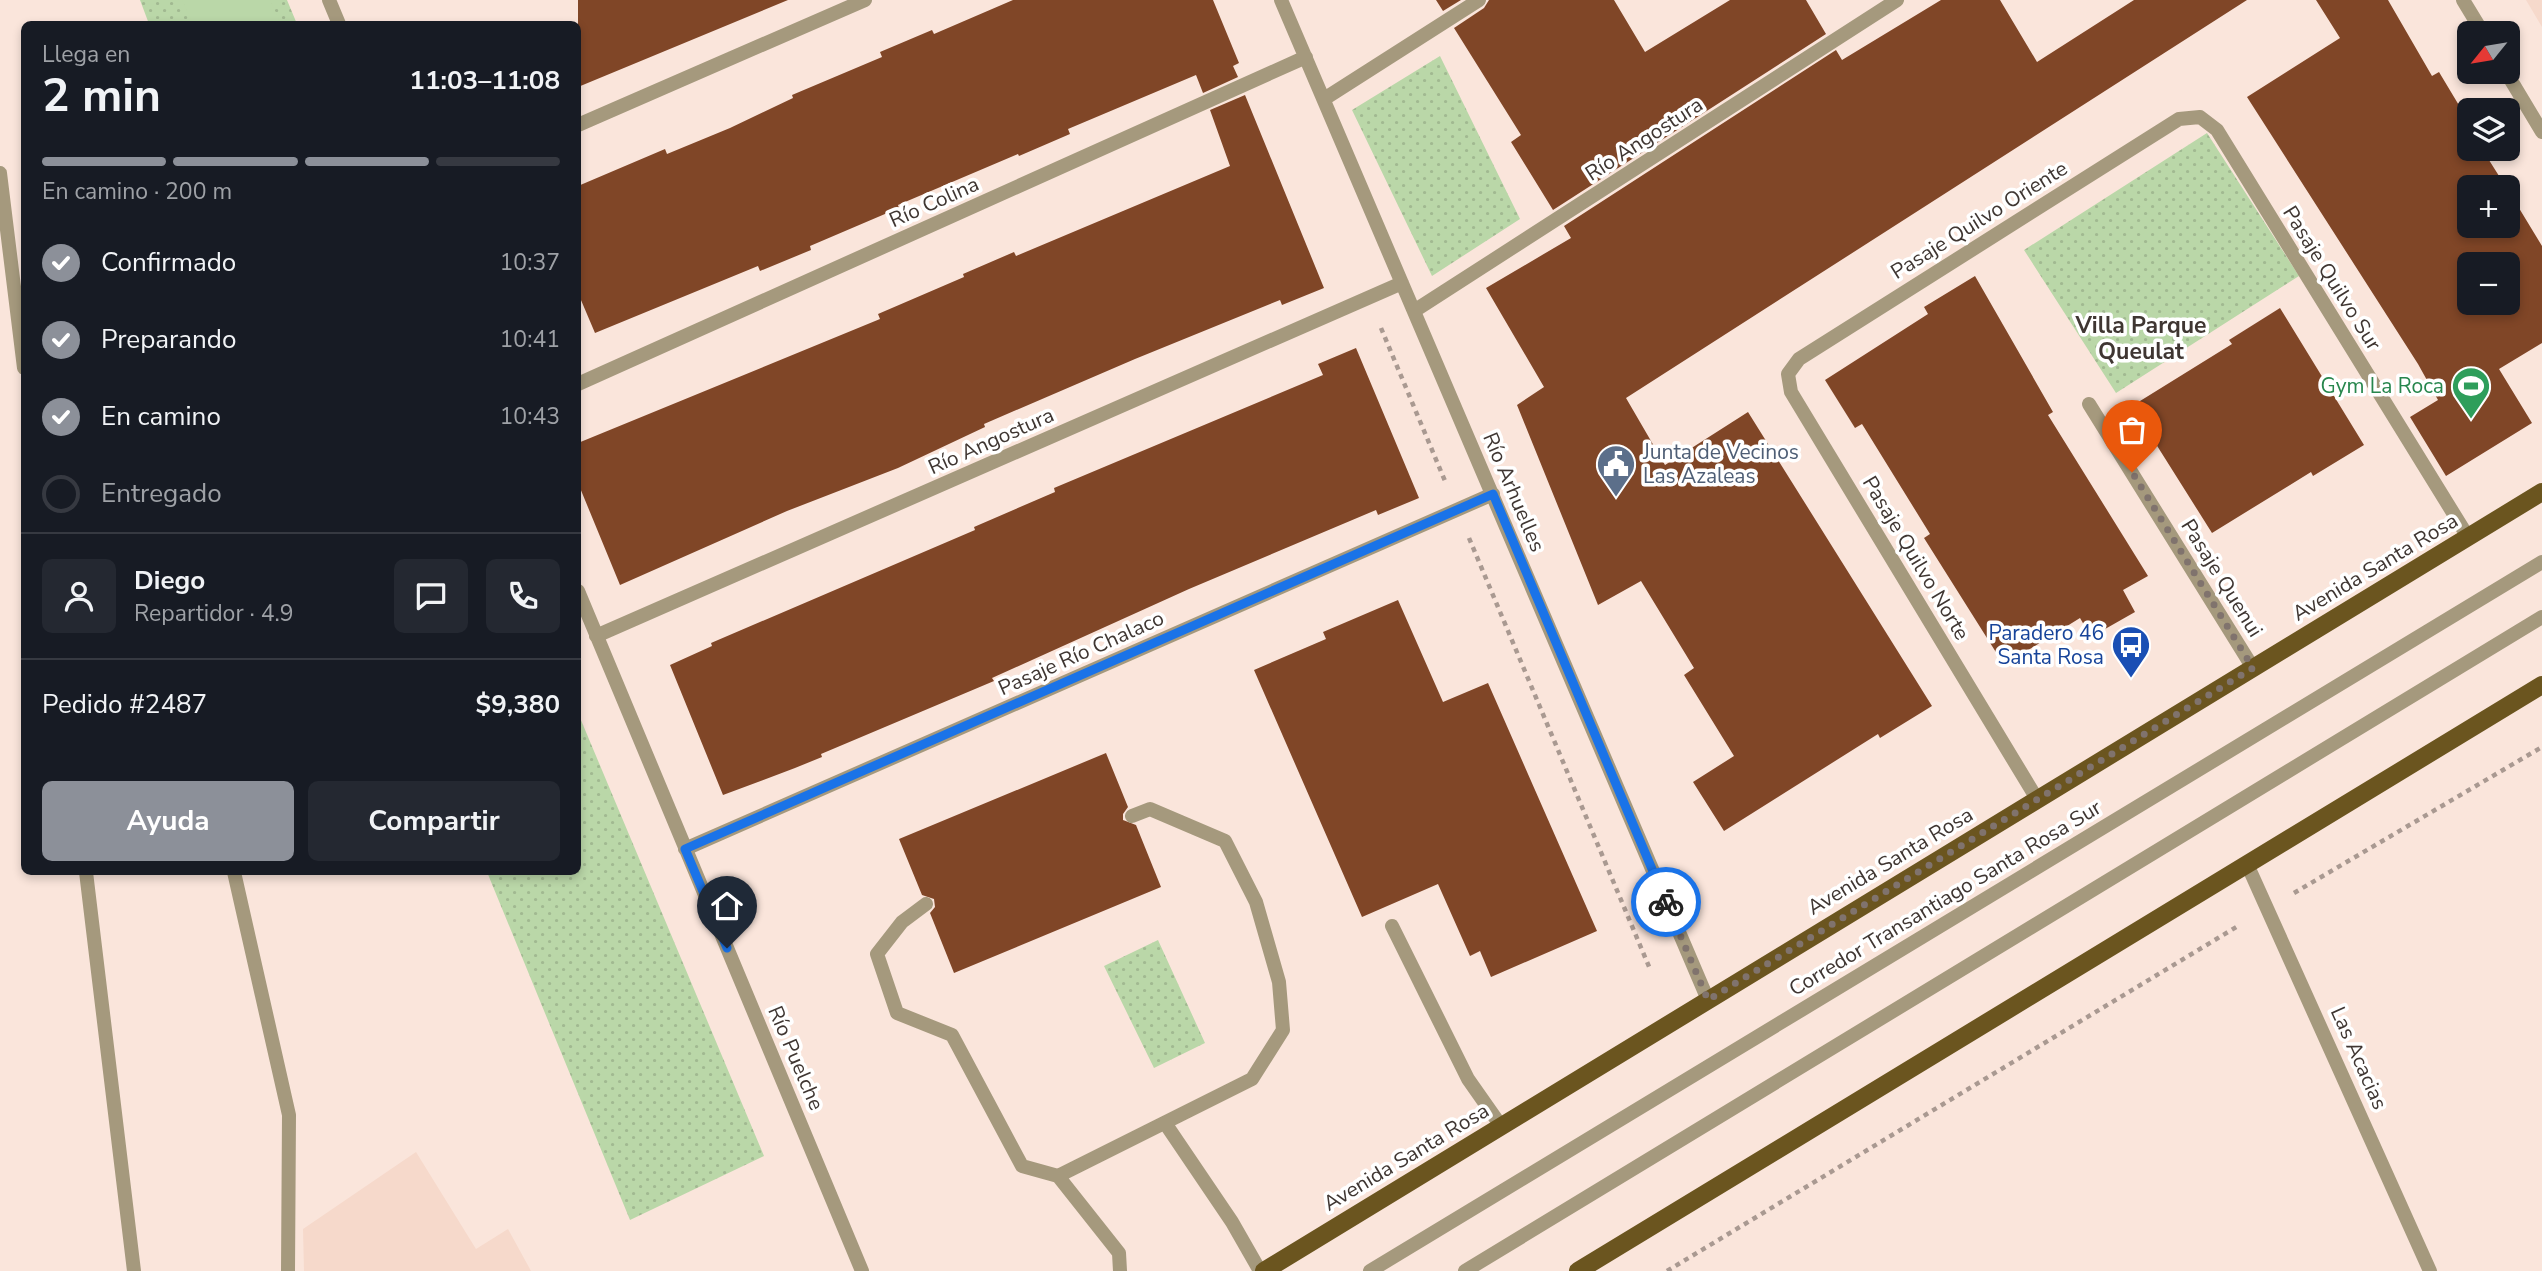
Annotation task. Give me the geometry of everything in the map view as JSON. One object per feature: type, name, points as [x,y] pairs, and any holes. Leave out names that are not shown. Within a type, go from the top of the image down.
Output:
[{"type":"main road","name":"Avenida Santa Rosa","points":[[1262,1271],[2542,492]]},
{"type":"main road","points":[[1578,1271],[2542,685]]},
{"type":"street","points":[[329,0],[338,21]]},
{"type":"street","points":[[581,124],[865,0]]},
{"type":"street","name":"Río Arhuelles","points":[[1282,0],[1708,1000]]},
{"type":"street","points":[[1324,99],[1479,0]]},
{"type":"street","name":"Río Angostura","points":[[1414,312],[1897,0]]},
{"type":"street","points":[[2463,0],[2476,21]]},
{"type":"street","name":"Río Colina","points":[[581,383],[1306,58]]},
{"type":"street","points":[[2513,84],[2542,132]]},
{"type":"street","name":"Pasaje Quilvo Oriente","points":[[1788,374],[1799,359],[2167,126],[2189,116],[2200,117]]},
{"type":"street","name":"Pasaje Quilvo Sur","points":[[2200,117],[2217,130],[2468,537]]},
{"type":"street","points":[[0,173],[21,344]]},
{"type":"street","name":"Río Angostura","points":[[596,636],[1402,283]]},
{"type":"street","name":"Pasaje Quilvo Norte","points":[[1788,374],[1791,392],[2037,799]]},
{"type":"street","name":"Pasaje Quenui","points":[[2089,404],[2253,668]]},
{"type":"street","name":"Pasaje Río Chalaco","points":[[685,849],[1493,494]]},
{"type":"street","name":"Corredor Transantiago Santa Rosa Sur","points":[[1370,1271],[2542,562]]},
{"type":"street","name":"Río Puelche","points":[[581,598],[862,1271]]},
{"type":"street","points":[[1465,1271],[2542,617]]},
{"type":"street","points":[[1058,1176],[1252,1079],[1283,1030],[1279,982],[1256,902],[1225,841],[1150,809],[1132,816]]},
{"type":"street","name":"Las Acacias","points":[[2248,864],[2430,1271]]},
{"type":"street","points":[[86,875],[134,1271]]},
{"type":"street","points":[[235,875],[289,1115],[288,1271]]},
{"type":"street","points":[[926,904],[902,922],[877,954],[897,1013],[952,1035],[1022,1166],[1058,1176],[1119,1252],[1120,1271]]},
{"type":"street","points":[[1392,926],[1468,1079],[1501,1126]]},
{"type":"street","points":[[1165,1123],[1262,1271]]},
{"type":"path","points":[[1667,1271],[2269,908],[2542,747]]},
{"type":"shaded area","points":[[2526,0],[2542,0],[2542,27]]},
{"type":"shaded area","points":[[416,1152],[476,1249],[508,1229],[531,1271],[304,1271],[303,1229]]},
{"type":"green space","points":[[140,0],[287,0],[296,21],[148,21]]},
{"type":"green space","points":[[182,0],[270,0],[280,21],[192,21]]},
{"type":"green space","points":[[1440,56],[1520,219],[1432,276],[1352,110]]},
{"type":"green space","points":[[2207,133],[2299,276],[2116,393],[2024,250]]},
{"type":"green space","points":[[581,720],[764,1156],[630,1220],[488,875],[581,875]]},
{"type":"green space","points":[[1158,940],[1205,1043],[1154,1068],[1104,966]]},
{"type":"building","points":[[578,0],[788,0],[581,86],[581,21],[578,21]]},
{"type":"building","points":[[1013,0],[1213,0],[1239,63],[1233,66],[1238,77],[1203,93],[1196,75],[1068,129],[1070,134],[898,205],[899,208],[810,246],[811,250],[760,271],[758,266],[595,333],[581,300],[581,185],[665,149],[667,154],[730,128],[793,98],[792,95],[882,57],[880,52],[932,30],[934,34]]},
{"type":"building","points":[[1436,0],[1461,0],[1443,11]]},
{"type":"building","points":[[1489,0],[1614,0],[1645,52],[1730,0],[1806,0],[1826,34],[1553,210],[1511,142],[1521,135],[1454,28],[1484,8]]},
{"type":"building","points":[[1941,0],[2000,0],[2037,62],[2134,0],[2247,0],[1626,398],[1665,465],[1748,412],[1932,706],[1880,738],[1878,734],[1724,831],[1693,782],[1734,756],[1684,675],[1694,668],[1641,581],[1598,605],[1517,405],[1544,387],[1486,288],[1571,238],[1564,226],[1836,50],[1842,60]]},
{"type":"building","points":[[2316,0],[2388,0],[2432,76],[2439,72],[2457,102],[2457,161],[2490,161],[2498,175],[2457,175],[2457,238],[2520,238],[2520,210],[2542,246],[2542,343],[2499,369],[2532,423],[2446,476],[2410,417],[2438,400],[2418,364],[2247,97],[2340,38]]},
{"type":"building","points":[[1245,95],[1324,288],[1282,305],[1280,300],[1135,359],[984,424],[985,427],[898,468],[787,511],[620,585],[581,490],[581,442],[880,319],[878,314],[1014,252],[1016,256],[1230,166],[1210,110]]},
{"type":"building","points":[[1975,276],[2053,412],[2048,415],[2148,576],[2123,590],[2135,612],[2091,637],[2080,618],[2004,665],[1924,538],[1930,534],[1862,424],[1855,428],[1825,380],[1928,314],[1924,307]]},
{"type":"building","points":[[2280,308],[2364,445],[2313,476],[2311,472],[2212,533],[2132,406],[2232,344],[2229,340]]},
{"type":"building","points":[[1356,348],[1419,498],[1378,515],[1376,510],[1189,589],[992,678],[994,681],[821,754],[822,757],[723,795],[670,665],[712,646],[711,643],[975,530],[974,527],[1055,492],[1054,488],[1323,375],[1318,364]]},
{"type":"building","points":[[1398,600],[1443,702],[1488,683],[1597,931],[1491,977],[1480,951],[1470,956],[1438,884],[1362,917],[1254,670],[1326,639],[1323,632]]},
{"type":"building","points":[[1106,753],[1128,807],[1123,814],[1123,820],[1136,825],[1161,887],[954,973],[930,913],[935,907],[934,899],[922,895],[899,839]]},
{"type":"way so far","points":[[1666,902],[1708,1000],[2253,668],[2132,472]]},
{"type":"place","name":"Gym La Roca","points":[[2471,420]]},
{"type":"place","name":"Junta de Vecinos Las Azaleas","points":[[1616,498]]},
{"type":"place","name":"Paradero 46 Santa Rosa","points":[[2131,679]]},
{"type":"district","name":"Villa Parque Queulat","points":[[2141,338]]},
{"type":"route","points":[[727,948],[685,849],[1493,494],[1666,902]]}]
